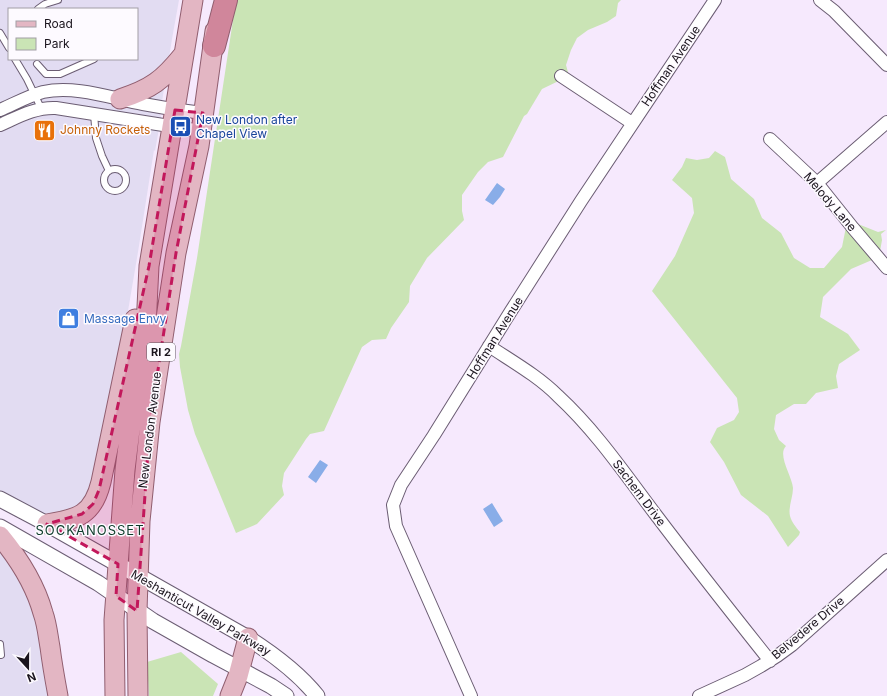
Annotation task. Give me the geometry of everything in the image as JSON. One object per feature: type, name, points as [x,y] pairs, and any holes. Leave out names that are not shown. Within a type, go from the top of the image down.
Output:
[{"type":"highway","points":[[214,46],[226,0]]},
{"type":"main road","name":"New London Avenue","points":[[115,696],[114,620],[128,443],[146,327],[149,266],[193,0]]},
{"type":"main road","name":"New London Avenue","points":[[138,696],[137,611],[140,521],[150,422],[176,253],[202,122],[214,46],[219,0]]},
{"type":"main road","points":[[120,99],[143,91],[157,83],[170,71],[184,54]]},
{"type":"main road","points":[[47,524],[61,522],[75,517],[88,510],[96,498],[101,482],[133,329],[149,266]]},
{"type":"main road","points":[[0,536],[24,569],[36,591],[46,627],[58,696]]},
{"type":"main road","points":[[230,696],[248,638]]},
{"type":"street","name":"Hoffman Avenue","points":[[471,696],[396,526],[393,505],[401,485],[439,428],[511,311],[632,123],[715,0]]},
{"type":"street","points":[[820,0],[834,11],[887,65]]},
{"type":"street","points":[[561,76],[632,123]]},
{"type":"street","points":[[0,110],[35,95],[49,91],[69,91],[142,104],[173,118],[202,122]]},
{"type":"street","points":[[0,125],[26,113],[49,107],[64,108],[94,114],[173,118],[202,122]]},
{"type":"street","points":[[817,183],[887,122]]},
{"type":"street","name":"Melody Lane","points":[[770,138],[817,183],[887,268]]},
{"type":"street","name":"Sachem Drive","points":[[489,346],[528,371],[577,414],[601,443],[694,566],[770,661]]},
{"type":"street","name":"Meshanticut Valley Parkway","points":[[0,500],[47,524],[248,638],[271,653],[288,667],[302,679],[317,696]]},
{"type":"street","points":[[0,528],[98,583],[137,611],[200,648],[271,686],[286,696]]},
{"type":"street","name":"Belvedere Drive","points":[[699,696],[745,675],[770,661],[792,645],[887,560]]},
{"type":"lane","points":[[39,8],[45,4],[58,0]]},
{"type":"lane","points":[[0,33],[8,46]]},
{"type":"lane","points":[[16,60],[28,79],[41,108]]},
{"type":"lane","points":[[37,64],[46,74],[60,74],[92,60]]},
{"type":"lane","points":[[94,114],[96,138],[109,171]]},
{"type":"lane","points":[[0,644],[0,655]]},
{"type":"highlighted area","points":[[175,110],[203,113],[176,253],[150,422],[137,611],[116,596],[118,564],[47,524],[82,514],[93,504],[99,490],[149,266]]},
{"type":"shaded area","points":[[0,0],[179,0],[160,114],[161,117],[155,151],[154,150],[119,364],[101,494],[61,522],[0,507]]},
{"type":"shaded area","points":[[0,537],[36,593],[55,696],[0,696]]},
{"type":"green space","points":[[236,0],[621,0],[618,3],[616,16],[607,22],[588,30],[577,38],[566,65],[569,76],[542,89],[527,114],[524,116],[503,157],[488,162],[478,172],[462,195],[462,211],[464,220],[427,258],[410,286],[409,302],[391,328],[386,339],[372,340],[362,347],[324,431],[310,434],[284,473],[282,486],[284,495],[257,524],[236,533],[195,434],[188,410],[179,354],[197,258]]},
{"type":"green space","points":[[715,151],[725,157],[731,179],[754,199],[762,218],[781,233],[794,258],[810,268],[824,268],[842,247],[848,217],[858,224],[878,232],[886,230],[881,234],[882,240],[879,257],[851,269],[823,297],[820,317],[848,334],[860,350],[839,364],[836,376],[838,388],[816,393],[806,404],[794,404],[776,415],[774,429],[779,440],[786,446],[783,455],[793,488],[790,516],[800,532],[788,547],[768,516],[741,495],[724,462],[710,442],[717,428],[734,420],[739,412],[737,398],[652,291],[675,256],[694,213],[692,198],[672,180],[682,167],[686,158],[697,160],[709,158]]},
{"type":"green space","points":[[181,652],[218,684],[213,696],[149,696],[147,662]]},
{"type":"water","points":[[497,183],[505,189],[493,205],[485,200]]},
{"type":"water","points":[[320,460],[328,465],[316,483],[308,477]]},
{"type":"water","points":[[492,503],[503,521],[494,527],[483,509]]},
{"type":"place","name":"New London after Chapel View","points":[[180,127]]},
{"type":"place","name":"Johnny Rockets","points":[[44,130]]},
{"type":"place","name":"Massage Envy","points":[[69,319]]},
{"type":"district","name":"SOCKANOSSET","points":[[90,530]]}]
